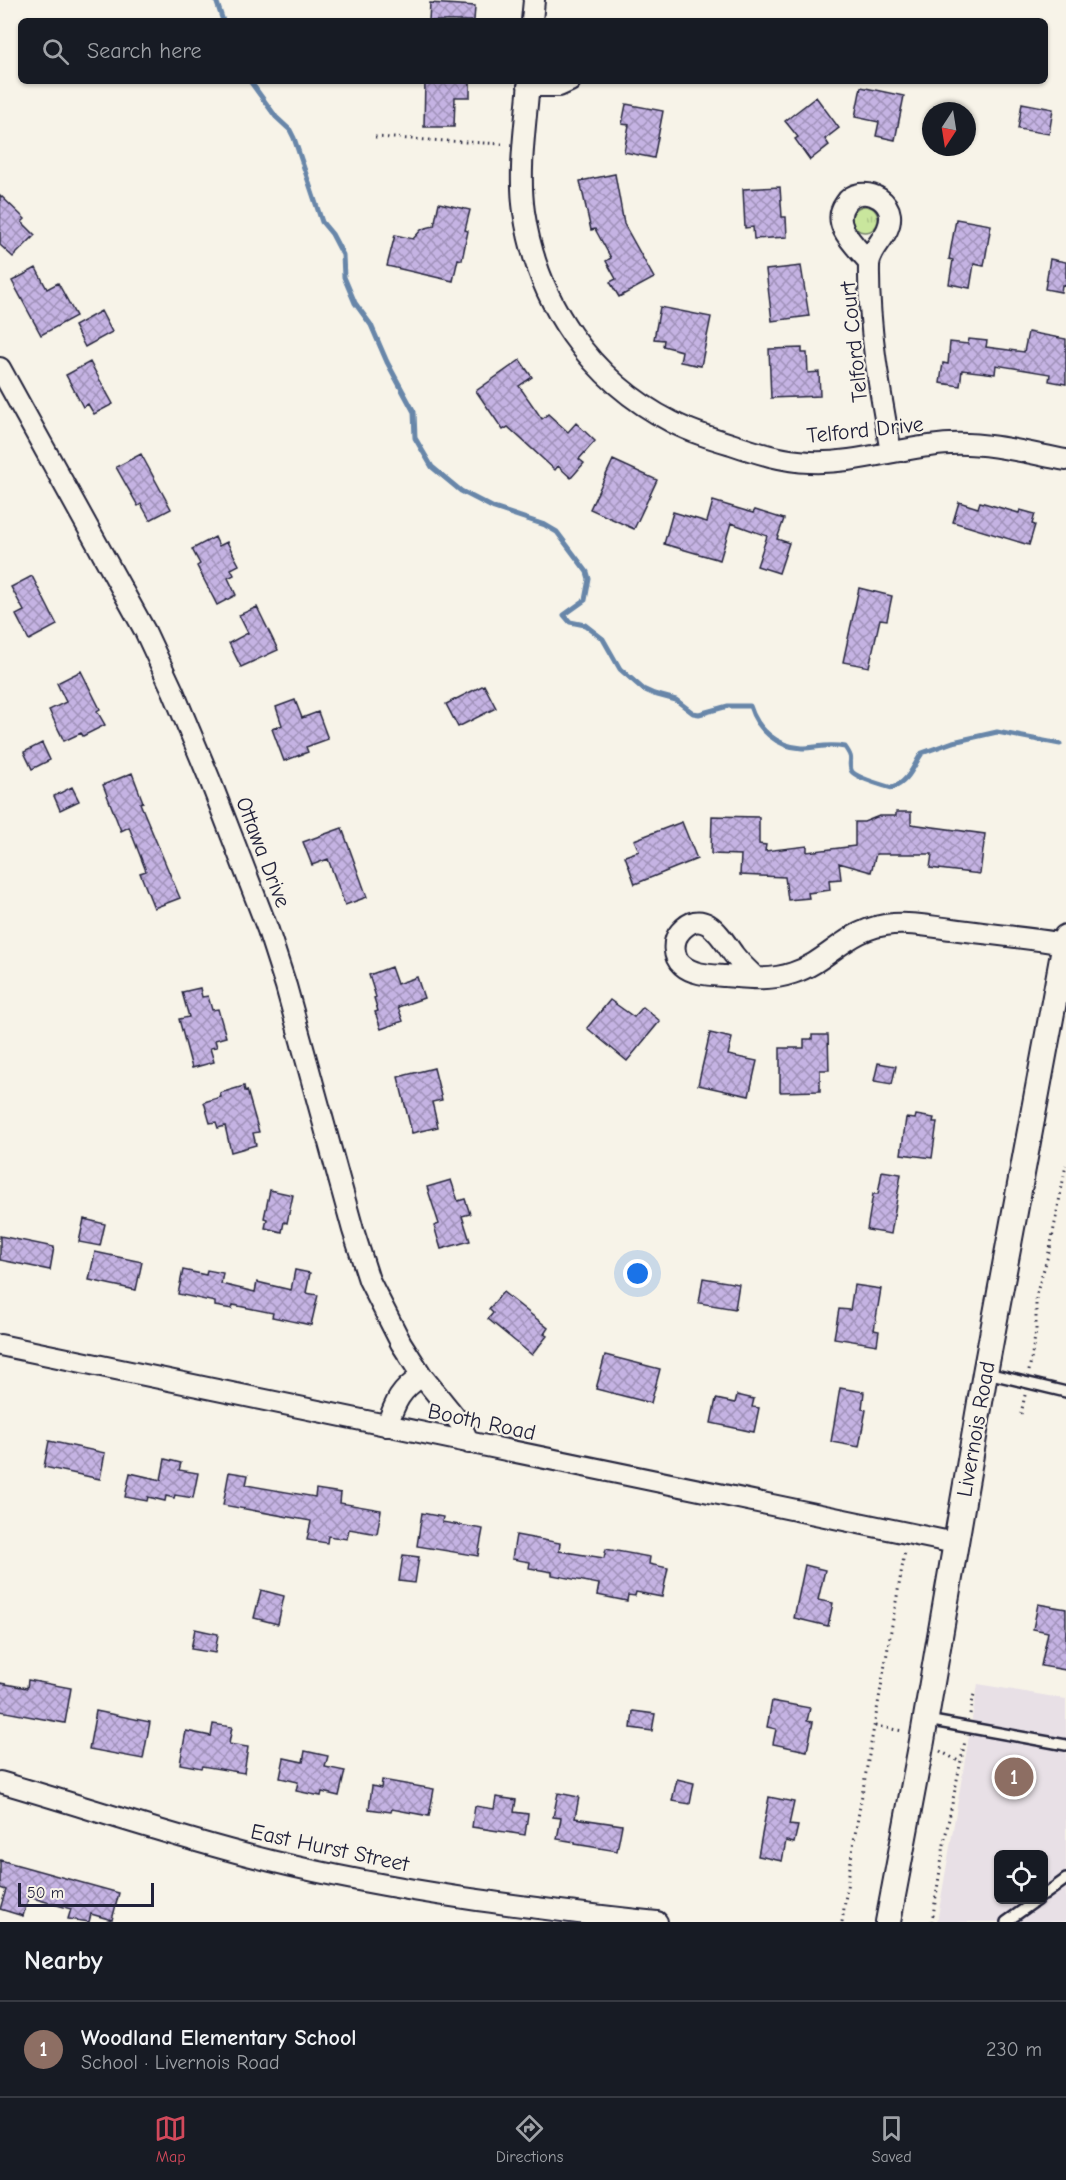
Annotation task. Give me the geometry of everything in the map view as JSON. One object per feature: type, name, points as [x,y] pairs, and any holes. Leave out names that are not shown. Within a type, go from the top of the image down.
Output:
[{"type":"street","points":[[532,18],[534,0]]},
{"type":"street","name":"Telford Drive","points":[[528,84],[522,194],[531,248],[541,278],[566,327],[599,369],[634,398],[671,422],[710,438],[767,455],[811,462],[840,461],[949,444],[973,444],[1066,460]]},
{"type":"street","name":"Telford Drive","points":[[538,84],[558,86],[563,84]]},
{"type":"street","name":"Telford Court","points":[[869,262],[877,369],[891,452]]},
{"type":"street","name":"Ottawa Drive","points":[[0,368],[145,631],[186,720],[248,876],[275,952],[363,1262],[387,1318],[422,1376],[460,1424],[469,1443]]},
{"type":"street","points":[[756,978],[773,978],[794,973],[807,967],[855,934],[889,924],[1065,940]]},
{"type":"street","name":"Livernois Road","points":[[888,1922],[915,1725],[955,1543],[1065,940]]},
{"type":"street","name":"Booth Road","points":[[0,1345],[955,1543]]},
{"type":"street","points":[[387,1426],[402,1391],[422,1376]]},
{"type":"street","name":"East Hurst Street","points":[[0,1782],[176,1836],[272,1862],[448,1896],[657,1922]]},
{"type":"lane","points":[[985,1373],[1066,1392]]},
{"type":"lane","points":[[915,1725],[1066,1745]]},
{"type":"lane","points":[[1048,1892],[1066,1879]]},
{"type":"lane","points":[[1006,1922],[1030,1904]]},
{"type":"path","points":[[375,137],[502,144]]},
{"type":"path","points":[[1022,1414],[1036,1331],[1036,1295],[1050,1250],[1066,1165]]},
{"type":"path","points":[[842,1922],[853,1846],[906,1544]]},
{"type":"path","points":[[970,1712],[974,1694]]},
{"type":"path","points":[[875,1726],[915,1725]]},
{"type":"path","points":[[932,1922],[964,1742]]},
{"type":"path","points":[[943,1753],[960,1762]]},
{"type":"shaded area","points":[[978,1684],[1066,1699],[1066,1922],[937,1922]]},
{"type":"green space","points":[[865,206],[875,209],[878,219],[875,229],[865,232],[855,229],[852,219],[855,209]]},
{"type":"building","points":[[430,3],[475,6],[474,18],[429,18]]},
{"type":"building","points":[[425,84],[470,84],[470,97],[455,97],[454,127],[424,127]]},
{"type":"building","points":[[861,87],[904,96],[895,140],[876,136],[879,122],[855,117]]},
{"type":"building","points":[[816,97],[839,128],[825,139],[829,145],[810,160],[795,139],[798,137],[785,121]]},
{"type":"building","points":[[1022,103],[1053,109],[1049,134],[1018,129]]},
{"type":"building","points":[[626,104],[663,111],[654,158],[624,152],[629,125],[622,124]]},
{"type":"building","points":[[615,174],[624,224],[654,278],[619,297],[610,282],[616,279],[606,261],[611,258],[595,229],[591,230],[580,181]]},
{"type":"building","points":[[780,187],[782,217],[786,217],[787,237],[754,239],[753,227],[745,228],[743,189]]},
{"type":"building","points":[[0,195],[25,219],[22,222],[35,235],[13,257],[0,245]]},
{"type":"building","points":[[439,203],[470,210],[462,260],[458,259],[453,281],[387,266],[395,235],[413,239],[422,229],[434,226]]},
{"type":"building","points":[[956,219],[991,225],[984,266],[974,264],[970,288],[949,284],[953,260],[949,259]]},
{"type":"building","points":[[1050,259],[1066,262],[1066,286],[1062,285],[1061,292],[1045,289]]},
{"type":"building","points":[[801,266],[809,316],[772,321],[766,270]]},
{"type":"building","points":[[36,268],[47,289],[58,283],[76,316],[41,335],[12,281]]},
{"type":"building","points":[[660,307],[711,317],[701,366],[680,362],[682,351],[663,346],[664,340],[654,339]]},
{"type":"building","points":[[101,311],[112,332],[85,347],[74,326]]},
{"type":"building","points":[[1028,332],[1066,339],[1066,384],[1049,381],[1050,374],[996,365],[995,374],[962,370],[960,386],[940,383],[943,363],[948,364],[950,342],[968,344],[969,339],[987,341],[986,347],[1024,352]]},
{"type":"building","points":[[802,348],[802,353],[807,353],[808,373],[819,372],[820,396],[771,398],[769,349]]},
{"type":"building","points":[[520,360],[532,377],[519,386],[542,419],[548,414],[568,432],[576,423],[595,441],[579,459],[584,463],[571,478],[558,466],[555,470],[508,427],[503,430],[476,391]]},
{"type":"building","points":[[90,362],[113,404],[94,414],[88,404],[83,407],[66,375]]},
{"type":"building","points":[[141,454],[171,509],[150,520],[141,504],[138,506],[116,467]]},
{"type":"building","points":[[613,460],[657,480],[634,529],[590,509]]},
{"type":"building","points":[[713,501],[753,513],[755,510],[784,519],[777,539],[789,543],[779,573],[757,566],[767,536],[731,523],[720,560],[664,544],[673,512],[707,522]]},
{"type":"building","points":[[959,502],[978,508],[980,502],[1019,513],[1020,510],[1035,514],[1032,524],[1035,525],[1029,545],[953,522]]},
{"type":"building","points":[[215,537],[219,546],[227,542],[239,565],[231,569],[234,575],[228,578],[236,595],[217,605],[197,566],[200,564],[192,549]]},
{"type":"building","points":[[32,576],[57,625],[29,640],[16,615],[24,611],[11,587]]},
{"type":"building","points":[[859,588],[892,596],[887,620],[880,619],[869,667],[843,662]]},
{"type":"building","points":[[257,607],[278,650],[241,667],[229,643],[248,633],[239,615]]},
{"type":"building","points":[[81,671],[100,709],[97,711],[105,725],[83,736],[81,733],[64,741],[49,710],[66,702],[57,683]]},
{"type":"building","points":[[484,685],[496,708],[458,727],[446,704]]},
{"type":"building","points":[[295,700],[302,718],[318,712],[328,739],[306,747],[308,752],[284,761],[272,729],[282,725],[276,707]]},
{"type":"building","points":[[42,743],[50,760],[32,769],[24,752]]},
{"type":"building","points":[[132,773],[143,802],[140,803],[180,898],[154,908],[140,873],[146,871],[129,827],[121,831],[103,785]]},
{"type":"building","points":[[72,787],[79,801],[60,810],[54,796]]},
{"type":"building","points":[[896,812],[911,812],[911,824],[985,834],[980,874],[930,868],[932,854],[876,854],[871,872],[839,863],[841,879],[829,880],[830,890],[808,893],[809,898],[788,900],[785,877],[740,875],[741,855],[711,854],[712,816],[759,817],[759,844],[766,845],[765,851],[807,846],[807,852],[855,846],[855,822],[864,822],[879,816],[896,816]]},
{"type":"building","points":[[682,822],[697,859],[635,884],[625,856],[639,851],[634,840]]},
{"type":"building","points":[[342,828],[367,897],[345,905],[328,859],[312,865],[303,842]]},
{"type":"building","points":[[391,967],[397,984],[417,977],[424,998],[398,1007],[403,1021],[381,1029],[375,1012],[378,1011],[374,998],[376,997],[369,975]]},
{"type":"building","points":[[200,988],[202,997],[208,996],[212,1010],[218,1009],[226,1037],[215,1040],[217,1047],[210,1048],[214,1062],[192,1068],[179,1019],[189,1017],[182,992]]},
{"type":"building","points":[[610,1000],[634,1017],[643,1007],[660,1021],[627,1061],[587,1028]]},
{"type":"building","points":[[710,1033],[732,1038],[728,1055],[757,1061],[749,1096],[698,1085]]},
{"type":"building","points":[[812,1035],[828,1035],[829,1070],[820,1070],[820,1091],[780,1092],[780,1048],[804,1048],[804,1039],[812,1039]]},
{"type":"building","points":[[878,1063],[896,1066],[892,1084],[874,1081]]},
{"type":"building","points":[[434,1068],[442,1100],[432,1102],[438,1127],[412,1133],[398,1077]]},
{"type":"building","points":[[244,1086],[259,1132],[253,1133],[256,1145],[231,1152],[225,1126],[218,1128],[216,1122],[210,1123],[204,1102],[221,1097],[220,1093]]},
{"type":"building","points":[[916,1115],[934,1118],[933,1122],[937,1122],[932,1158],[901,1154],[906,1118],[915,1119]]},
{"type":"building","points":[[882,1171],[901,1174],[891,1234],[867,1230],[873,1194],[878,1194]]},
{"type":"building","points":[[451,1180],[458,1201],[465,1199],[470,1214],[462,1216],[470,1241],[441,1249],[434,1226],[439,1224],[427,1187]]},
{"type":"building","points":[[270,1190],[293,1195],[287,1223],[284,1222],[282,1232],[265,1228],[267,1219],[264,1218]]},
{"type":"building","points":[[84,1219],[105,1224],[100,1246],[79,1242]]},
{"type":"building","points":[[0,1236],[54,1247],[50,1270],[0,1260]]},
{"type":"building","points":[[95,1252],[142,1262],[136,1290],[89,1280]]},
{"type":"building","points":[[183,1270],[206,1275],[207,1270],[223,1273],[221,1284],[255,1292],[257,1282],[291,1290],[295,1270],[310,1273],[306,1293],[318,1295],[311,1325],[272,1317],[273,1313],[233,1305],[232,1309],[215,1306],[215,1302],[178,1294]]},
{"type":"building","points":[[703,1278],[739,1284],[735,1309],[699,1303]]},
{"type":"building","points":[[854,1285],[881,1289],[874,1330],[879,1331],[877,1345],[834,1338],[839,1309],[850,1310]]},
{"type":"building","points":[[503,1292],[548,1328],[544,1334],[547,1336],[532,1355],[488,1319],[493,1313],[489,1309]]},
{"type":"building","points":[[605,1355],[660,1369],[651,1403],[596,1389]]},
{"type":"building","points":[[840,1388],[864,1392],[862,1409],[866,1410],[859,1447],[831,1442]]},
{"type":"building","points":[[737,1395],[754,1399],[752,1407],[759,1408],[754,1432],[711,1423],[716,1399],[735,1403]]},
{"type":"building","points":[[49,1441],[105,1453],[100,1479],[44,1467]]},
{"type":"building","points":[[165,1459],[181,1463],[179,1470],[198,1473],[193,1498],[175,1495],[174,1498],[166,1496],[165,1501],[148,1497],[147,1501],[125,1497],[130,1473],[161,1480]]},
{"type":"building","points":[[229,1472],[248,1475],[246,1485],[315,1497],[316,1489],[341,1493],[340,1503],[381,1510],[377,1534],[349,1529],[347,1539],[328,1536],[327,1543],[307,1540],[311,1521],[223,1505]]},
{"type":"building","points":[[422,1513],[443,1517],[442,1522],[483,1529],[478,1556],[417,1546]]},
{"type":"building","points":[[516,1535],[560,1543],[559,1551],[604,1558],[606,1549],[650,1557],[649,1564],[668,1568],[662,1597],[636,1592],[635,1596],[628,1595],[627,1601],[597,1595],[599,1584],[529,1568],[530,1562],[512,1559]]},
{"type":"building","points":[[403,1555],[419,1557],[415,1583],[399,1581]]},
{"type":"building","points":[[805,1565],[825,1570],[818,1600],[833,1603],[828,1626],[794,1618]]},
{"type":"building","points":[[261,1590],[284,1596],[278,1624],[254,1618]]},
{"type":"building","points":[[1038,1604],[1066,1609],[1066,1670],[1041,1666],[1048,1632],[1033,1629]]},
{"type":"building","points":[[195,1629],[218,1634],[215,1653],[191,1649]]},
{"type":"building","points":[[28,1680],[71,1688],[65,1723],[0,1711],[0,1683],[27,1688]]},
{"type":"building","points":[[772,1701],[810,1708],[807,1721],[813,1722],[807,1751],[773,1744],[776,1729],[767,1727]]},
{"type":"building","points":[[96,1711],[150,1722],[143,1759],[89,1749]]},
{"type":"building","points":[[633,1711],[655,1714],[652,1731],[631,1728]]},
{"type":"building","points":[[213,1724],[232,1727],[229,1744],[248,1747],[244,1773],[180,1764],[186,1731],[211,1736]]},
{"type":"building","points":[[305,1751],[328,1756],[325,1767],[345,1771],[339,1796],[322,1792],[321,1796],[296,1791],[298,1782],[280,1778],[284,1758],[303,1762]]},
{"type":"building","points":[[677,1779],[694,1783],[690,1804],[672,1801]]},
{"type":"building","points":[[382,1780],[434,1789],[429,1816],[392,1809],[391,1812],[369,1809],[372,1786],[381,1788]]},
{"type":"building","points":[[558,1793],[579,1797],[575,1818],[622,1825],[617,1851],[557,1839],[561,1818],[553,1817]]},
{"type":"building","points":[[496,1797],[516,1800],[514,1812],[528,1814],[525,1835],[472,1827],[475,1806],[494,1809]]},
{"type":"building","points":[[769,1797],[794,1802],[789,1825],[798,1826],[794,1843],[786,1841],[782,1861],[758,1856]]},
{"type":"building","points":[[0,1860],[119,1893],[112,1920],[91,1914],[89,1922],[68,1919],[71,1909],[29,1897],[23,1916],[0,1909],[6,1890],[0,1888]]},
{"type":"waterway","points":[[216,0],[222,18]]},
{"type":"waterway","points":[[252,84],[294,138],[322,222],[332,234],[343,255],[344,277],[355,303],[371,325],[387,362],[414,412],[415,438],[432,467],[461,491],[494,508],[545,525],[557,532],[587,572],[589,579],[585,600],[564,615],[570,622],[585,625],[603,639],[620,669],[643,689],[676,700],[693,713],[699,714],[728,706],[750,706],[763,729],[776,740],[802,748],[845,747],[850,755],[850,766],[853,773],[892,788],[907,778],[922,753],[953,742],[997,732],[1060,744]]},
{"type":"place","name":"Woodland Elementary School","points":[[1014,1777]]}]
